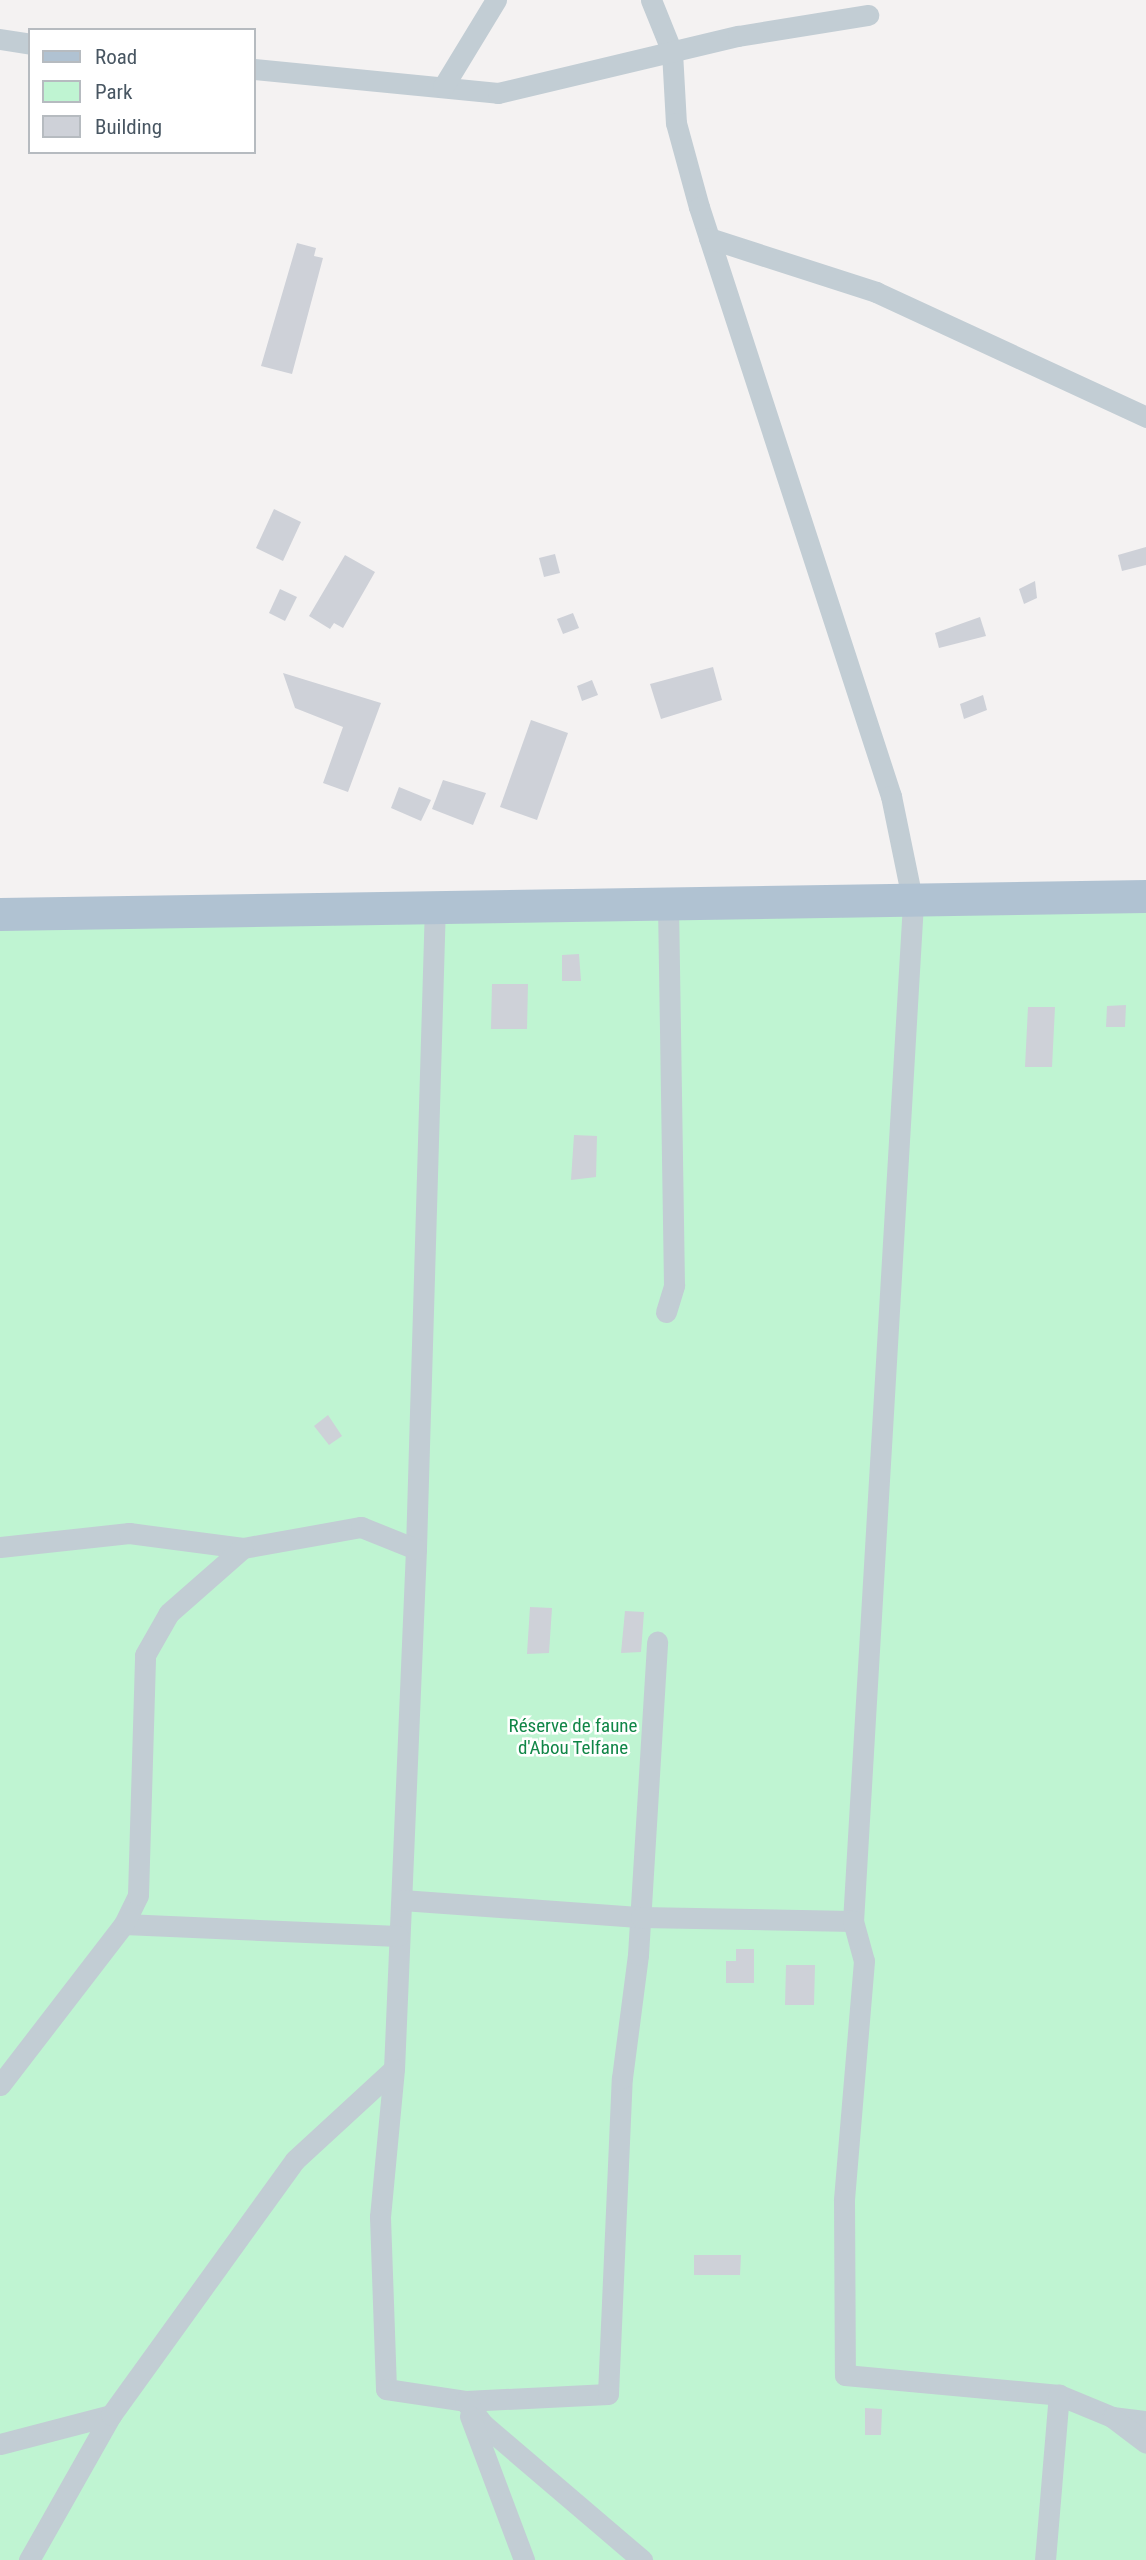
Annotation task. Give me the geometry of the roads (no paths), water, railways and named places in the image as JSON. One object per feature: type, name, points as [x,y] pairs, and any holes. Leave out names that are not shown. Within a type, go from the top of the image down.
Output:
[{"type":"main road","points":[[0,914],[435,904],[913,903],[1146,896]]},
{"type":"street","points":[[443,87],[495,0]]},
{"type":"street","points":[[652,0],[672,52],[676,123],[709,238],[891,796],[913,903],[853,1921],[864,1961],[844,2200],[845,2375],[1059,2395],[1112,2417],[1146,2443]]},
{"type":"street","points":[[256,69],[498,93],[672,52],[868,15]]},
{"type":"street","points":[[0,39],[28,44]]},
{"type":"street","points":[[709,238],[876,292],[1146,417]]},
{"type":"street","points":[[435,904],[416,1549],[402,1900],[398,1937],[394,2069],[380,2217],[386,2389],[465,2401],[608,2394],[622,2078],[641,1917],[657,1642]]},
{"type":"street","points":[[666,1312],[674,1285],[668,905]]},
{"type":"street","points":[[0,1547],[129,1533],[243,1548],[361,1527],[416,1549]]},
{"type":"street","points":[[0,2085],[124,1924],[138,1895],[145,1655],[169,1613],[243,1548]]},
{"type":"street","points":[[402,1900],[641,1917],[853,1921]]},
{"type":"street","points":[[124,1924],[398,1937]]},
{"type":"street","points":[[29,2560],[111,2415],[295,2160],[394,2069]]},
{"type":"street","points":[[1045,2560],[1059,2395]]},
{"type":"street","points":[[465,2401],[524,2560]]},
{"type":"street","points":[[465,2401],[484,2425],[642,2560]]},
{"type":"street","points":[[0,2444],[111,2415]]},
{"type":"street","points":[[1112,2417],[1146,2421]]},
{"type":"park label","name":"Réserve de faune d'Abou Telfane","points":[[573,1737]]}]
